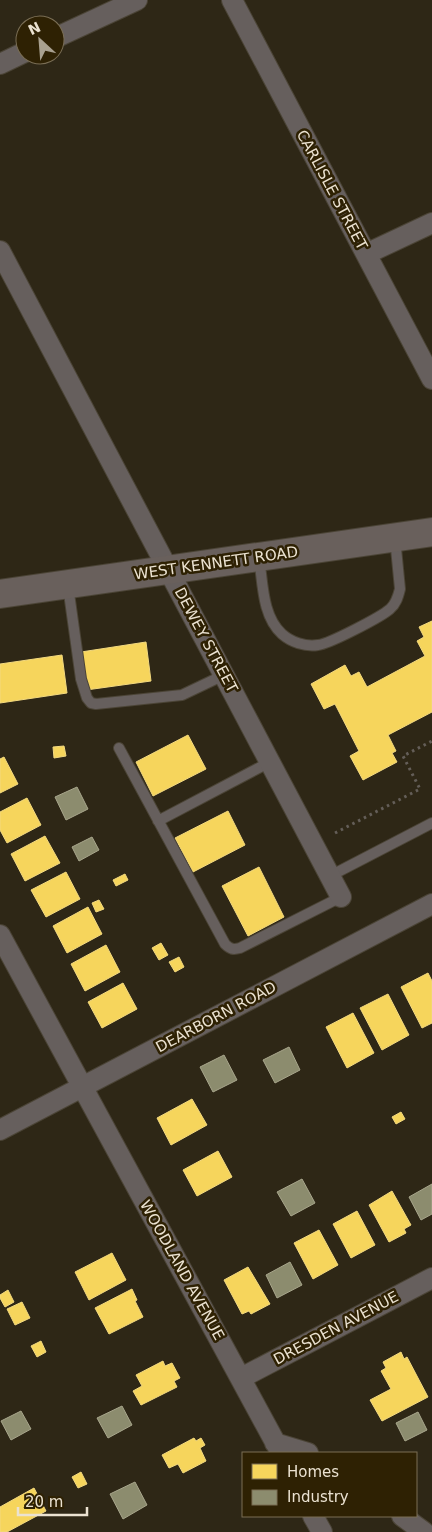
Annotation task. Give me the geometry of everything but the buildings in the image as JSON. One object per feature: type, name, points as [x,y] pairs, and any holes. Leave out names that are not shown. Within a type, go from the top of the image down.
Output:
[{"type":"street","points":[[65,33],[137,0]]},
{"type":"street","name":"CARLISLE STREET","points":[[232,0],[432,379]]},
{"type":"street","points":[[0,64],[15,57]]},
{"type":"street","points":[[366,254],[432,223]]},
{"type":"street","name":"DEWEY STREET","points":[[0,251],[341,897]]},
{"type":"street","name":"WEST KENNETT ROAD","points":[[0,594],[432,532]]},
{"type":"street","name":"DEARBORN ROAD","points":[[0,1130],[432,904]]},
{"type":"street","name":"WOODLAND AVENUE","points":[[0,935],[278,1448]]},
{"type":"street","name":"DRESDEN AVENUE","points":[[241,1378],[432,1278]]},
{"type":"street","points":[[278,1448],[302,1452]]},
{"type":"street","points":[[314,1517],[322,1532]]},
{"type":"street","points":[[403,1517],[424,1532]]},
{"type":"lane","points":[[259,557],[266,608],[273,624],[281,634],[290,640],[299,644],[318,645],[329,642],[392,608],[400,589],[395,538]]},
{"type":"lane","points":[[68,584],[80,679],[87,698],[91,703],[182,696],[224,675]]},
{"type":"lane","points":[[119,748],[225,944],[229,948],[234,950],[240,948],[341,897]]},
{"type":"lane","points":[[158,821],[270,762]]},
{"type":"lane","points":[[330,876],[432,823]]},
{"type":"path","points":[[335,833],[420,789],[403,756],[432,740]]}]
